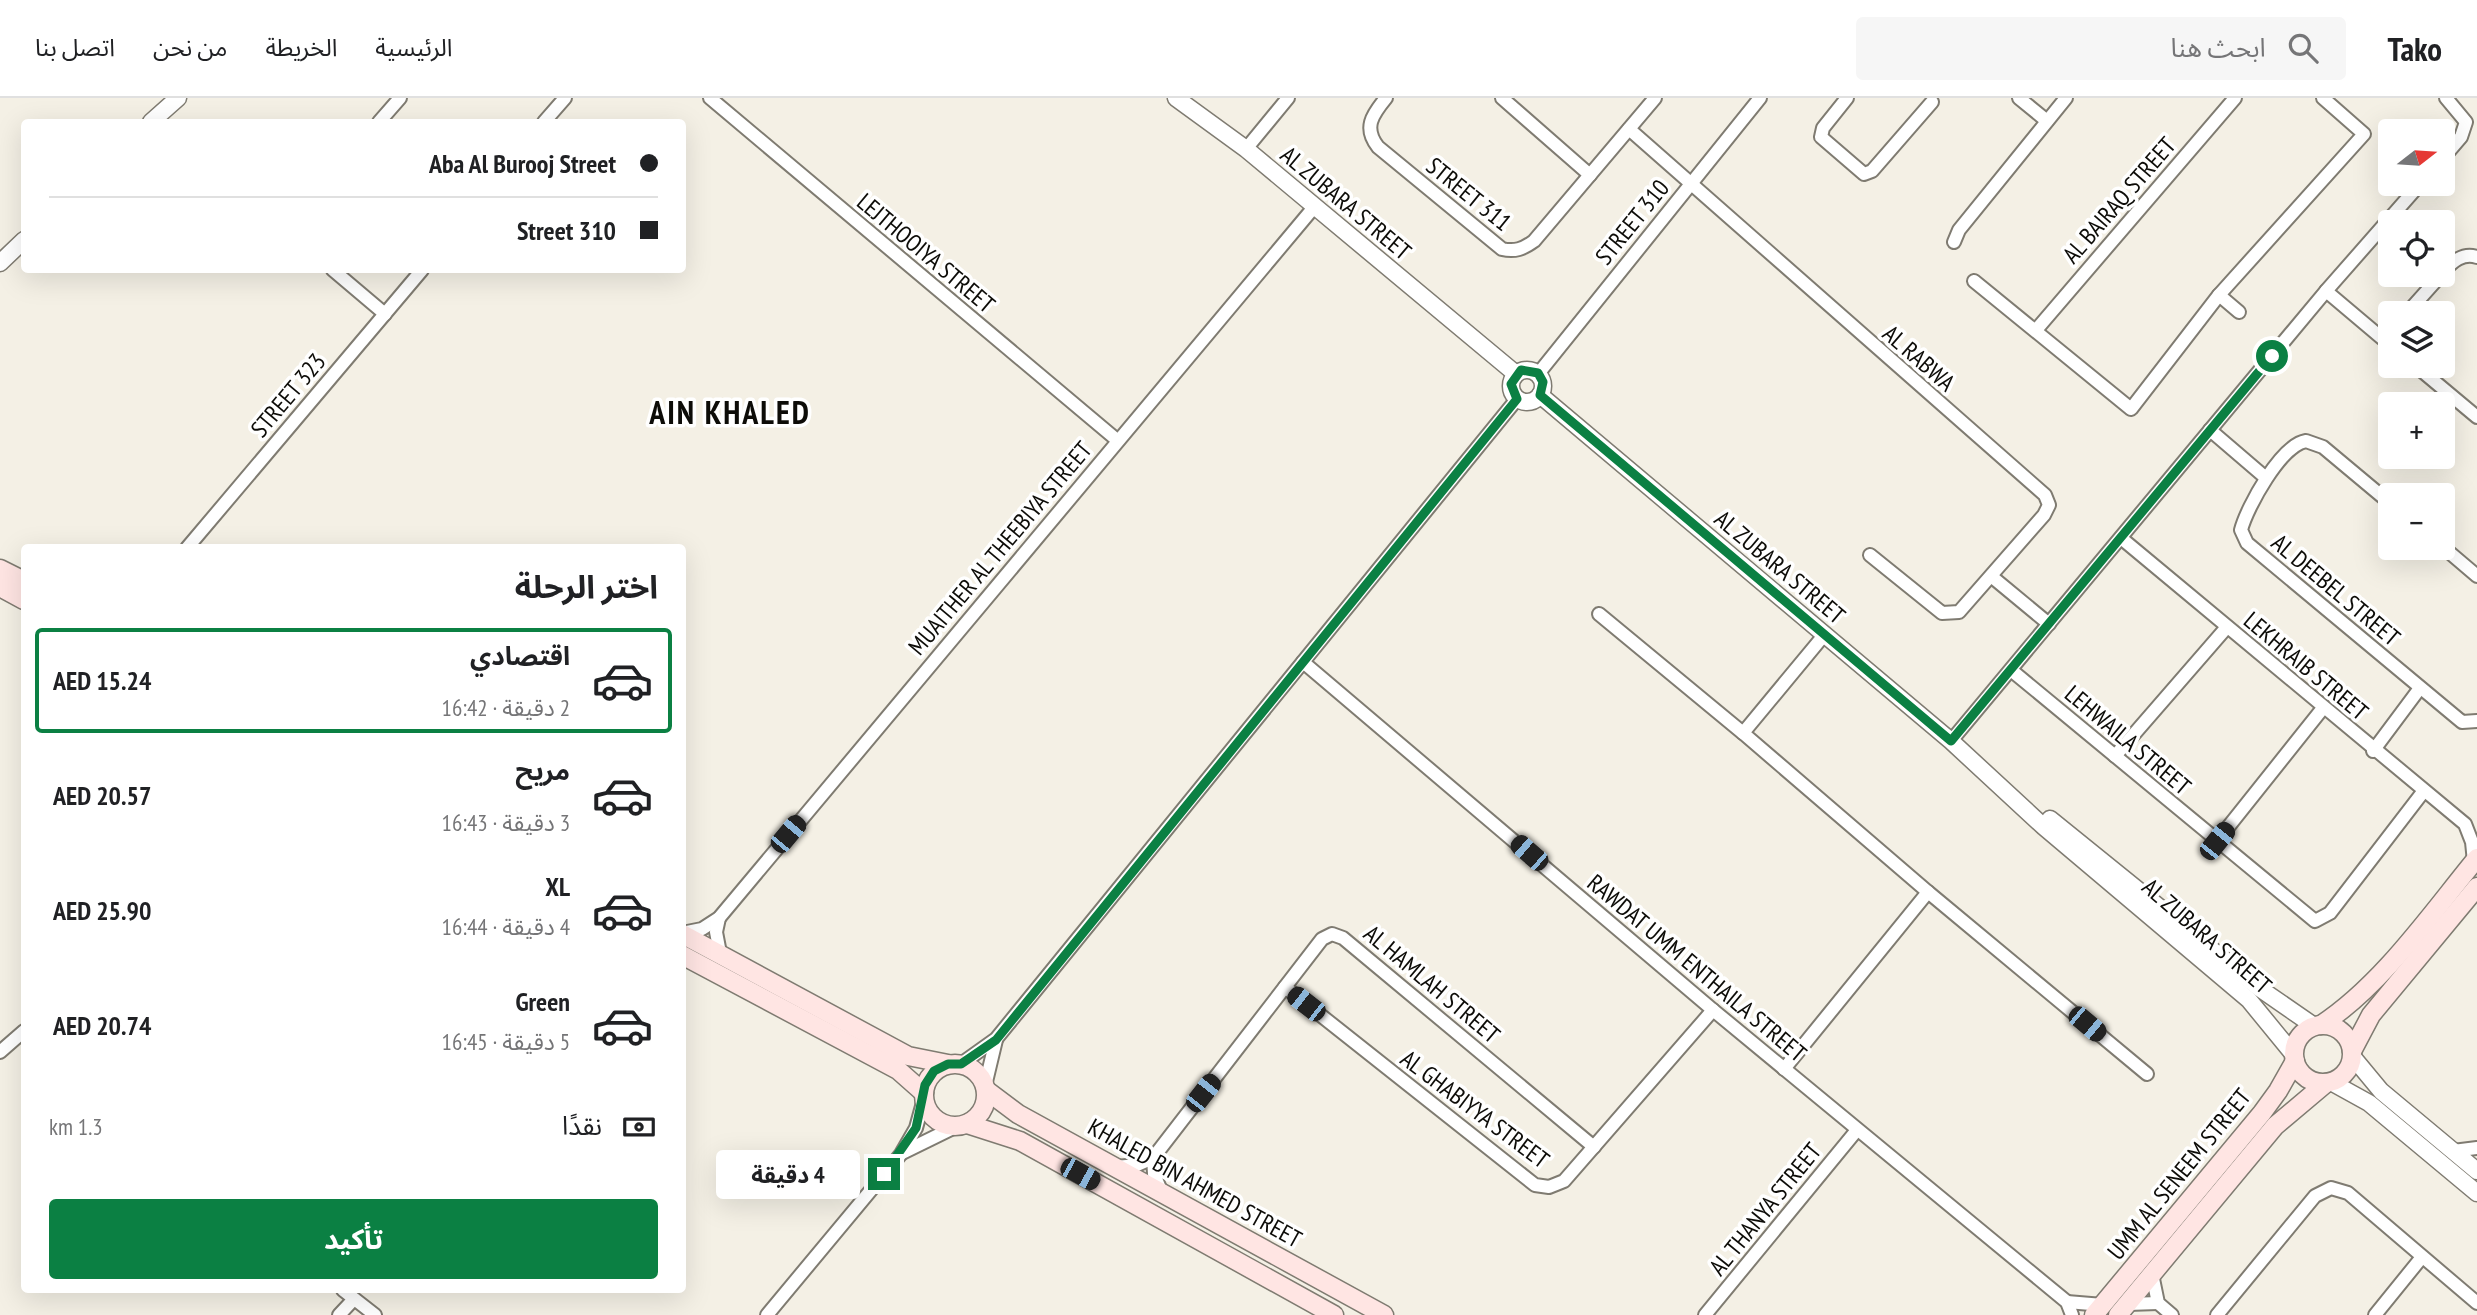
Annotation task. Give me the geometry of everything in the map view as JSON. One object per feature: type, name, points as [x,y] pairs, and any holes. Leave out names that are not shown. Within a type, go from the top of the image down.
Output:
[{"type":"main road","points":[[0,569],[21,580]]},
{"type":"main road","points":[[0,587],[21,598]]},
{"type":"main road","points":[[2476,860],[2375,979],[2341,1012],[2299,1037],[2294,1058],[2306,1077],[2328,1082],[2347,1069],[2371,1015],[2477,887]]},
{"type":"main road","points":[[686,935],[908,1056],[955,1064],[976,1072],[986,1088],[981,1114],[962,1125],[939,1122],[932,1116],[924,1096],[898,1070],[686,958]]},
{"type":"main road","points":[[2318,1025],[2338,1029],[2345,1035],[2352,1053]]},
{"type":"main road","name":"UMM AL SENEEM STREET","points":[[2111,1310],[2278,1091],[2294,1058]]},
{"type":"main road","points":[[924,1096],[934,1071],[955,1064]]},
{"type":"main road","name":"UMM AL SENEEM STREET","points":[[2111,1310],[2152,1274],[2275,1126],[2328,1082]]},
{"type":"main road","name":"KHALED BIN AHMED STREET","points":[[986,1088],[1007,1108],[1384,1315]]},
{"type":"main road","name":"KHALED BIN AHMED STREET","points":[[962,1125],[1020,1141],[1334,1315]]},
{"type":"street","points":[[157,119],[178,98]]},
{"type":"street","points":[[382,119],[400,98]]},
{"type":"street","points":[[547,119],[565,98]]},
{"type":"street","name":"LEJTHOOIYA STREET","points":[[710,98],[1117,440]]},
{"type":"street","name":"AL ZUBARA STREET","points":[[1176,98],[1246,149],[1516,374]]},
{"type":"street","points":[[1246,149],[1288,98]]},
{"type":"street","name":"STREET 311","points":[[1386,98],[1370,120],[1371,138],[1502,249],[1518,250],[1534,241],[1655,98]]},
{"type":"street","points":[[1503,98],[1590,175]]},
{"type":"street","name":"STREET 310","points":[[1538,373],[1760,98]]},
{"type":"street","points":[[2019,98],[2047,121]]},
{"type":"street","points":[[1954,242],[1959,230],[2066,98]]},
{"type":"street","name":"AL BAIRAQ STREET","points":[[2036,330],[2235,98]]},
{"type":"street","points":[[1974,281],[2131,409],[2219,295],[2364,134],[2323,98]]},
{"type":"street","points":[[2446,98],[2466,122],[2461,137],[2455,144]]},
{"type":"street","points":[[1845,99],[1823,128],[1821,137],[1864,174],[1872,171],[1932,103]]},
{"type":"street","points":[[1629,129],[1691,182]]},
{"type":"street","name":"AL RABWA","points":[[1691,182],[1875,348],[2045,495],[2049,505],[2044,515],[1959,612],[1942,614],[1870,555]]},
{"type":"street","points":[[1951,741],[2326,291],[2409,196]]},
{"type":"street","name":"MUAITHER AL THEEBIYA STREET","points":[[686,932],[702,929],[719,918],[1315,206]]},
{"type":"street","points":[[0,262],[21,243]]},
{"type":"street","points":[[2455,260],[2470,255],[2477,257]]},
{"type":"street","points":[[337,273],[385,314]]},
{"type":"street","name":"STREET 323","points":[[190,544],[419,273]]},
{"type":"street","points":[[2418,301],[2430,287]]},
{"type":"street","points":[[2326,291],[2378,330]]},
{"type":"street","points":[[2219,295],[2239,312]]},
{"type":"street","points":[[1527,369],[1538,373],[1543,382],[1540,395],[1530,402],[1517,399],[1511,389],[1516,374],[1527,369]]},
{"type":"street","points":[[2430,378],[2477,417]]},
{"type":"street","name":"AL ZUBARA STREET","points":[[1540,395],[1951,741],[2044,827],[2249,1000],[2294,1058]]},
{"type":"street","points":[[955,1064],[996,1040],[1517,399]]},
{"type":"street","points":[[2210,430],[2266,478]]},
{"type":"street","name":"AL DEEBEL STREET","points":[[2378,493],[2312,441],[2300,442],[2266,478],[2241,530],[2247,543],[2462,722],[2477,721]]},
{"type":"street","name":"LEKHRAIB STREET","points":[[2121,538],[2373,751],[2423,792],[2471,825],[2476,860]]},
{"type":"street","points":[[2455,557],[2477,576]]},
{"type":"street","points":[[1991,576],[2049,624]]},
{"type":"street","points":[[1599,614],[2147,1074]]},
{"type":"street","points":[[2115,756],[2227,627]]},
{"type":"street","points":[[1743,733],[1825,634]]},
{"type":"street","name":"RAWDAT UMM ENTHAILA STREET","points":[[1303,662],[1713,1010],[2067,1302],[2072,1315]]},
{"type":"street","name":"LEHWAILA STREET","points":[[2011,670],[2306,916],[2320,921],[2330,913],[2423,792]]},
{"type":"street","points":[[2373,751],[2420,688]]},
{"type":"street","points":[[2217,841],[2323,708]]},
{"type":"street","name":"AL ZUBARA STREET","points":[[1989,774],[2049,818],[2259,988],[2318,1025]]},
{"type":"street","points":[[1784,1069],[1928,892]]},
{"type":"street","points":[[719,918],[716,932],[720,953]]},
{"type":"street","name":"AL HAMLAH STREET","points":[[1153,1158],[1322,939],[1332,934],[1343,938],[1594,1147]]},
{"type":"street","name":"AL GHABIYYA STREET","points":[[1285,988],[1535,1185],[1549,1187],[1564,1181],[1713,1010]]},
{"type":"street","points":[[0,1052],[21,1038]]},
{"type":"street","points":[[986,1088],[996,1040]]},
{"type":"street","points":[[2352,1053],[2381,1091],[2477,1171]]},
{"type":"street","points":[[2328,1082],[2370,1103],[2477,1194]]},
{"type":"street","points":[[767,1315],[901,1154],[916,1128],[924,1096]]},
{"type":"street","points":[[901,1154],[962,1125]]},
{"type":"street","name":"AL THANYA STREET","points":[[1705,1315],[1857,1130]]},
{"type":"street","points":[[2453,1151],[2477,1148]]},
{"type":"street","points":[[1114,1167],[1128,1167],[1153,1158],[1154,1174],[1162,1193]]},
{"type":"street","points":[[2217,1315],[2315,1196],[2331,1188],[2348,1193],[2477,1303]]},
{"type":"street","points":[[2375,1315],[2423,1257]]},
{"type":"street","points":[[2152,1274],[2158,1303],[2172,1315]]},
{"type":"street","points":[[347,1293],[375,1315]]},
{"type":"street","points":[[339,1315],[354,1298]]},
{"type":"street","points":[[2067,1302],[2111,1310],[2158,1303]]},
{"type":"district","name":"AIN KHALED","points":[[730,412]]},
{"type":"route","points":[[884,1174],[910,1142],[921,1114],[925,1085],[934,1071],[948,1064],[961,1064],[996,1040],[1517,399],[1513,395],[1511,384],[1521,370],[1538,373],[1543,382],[1540,395],[1951,741],[2272,356]]}]
